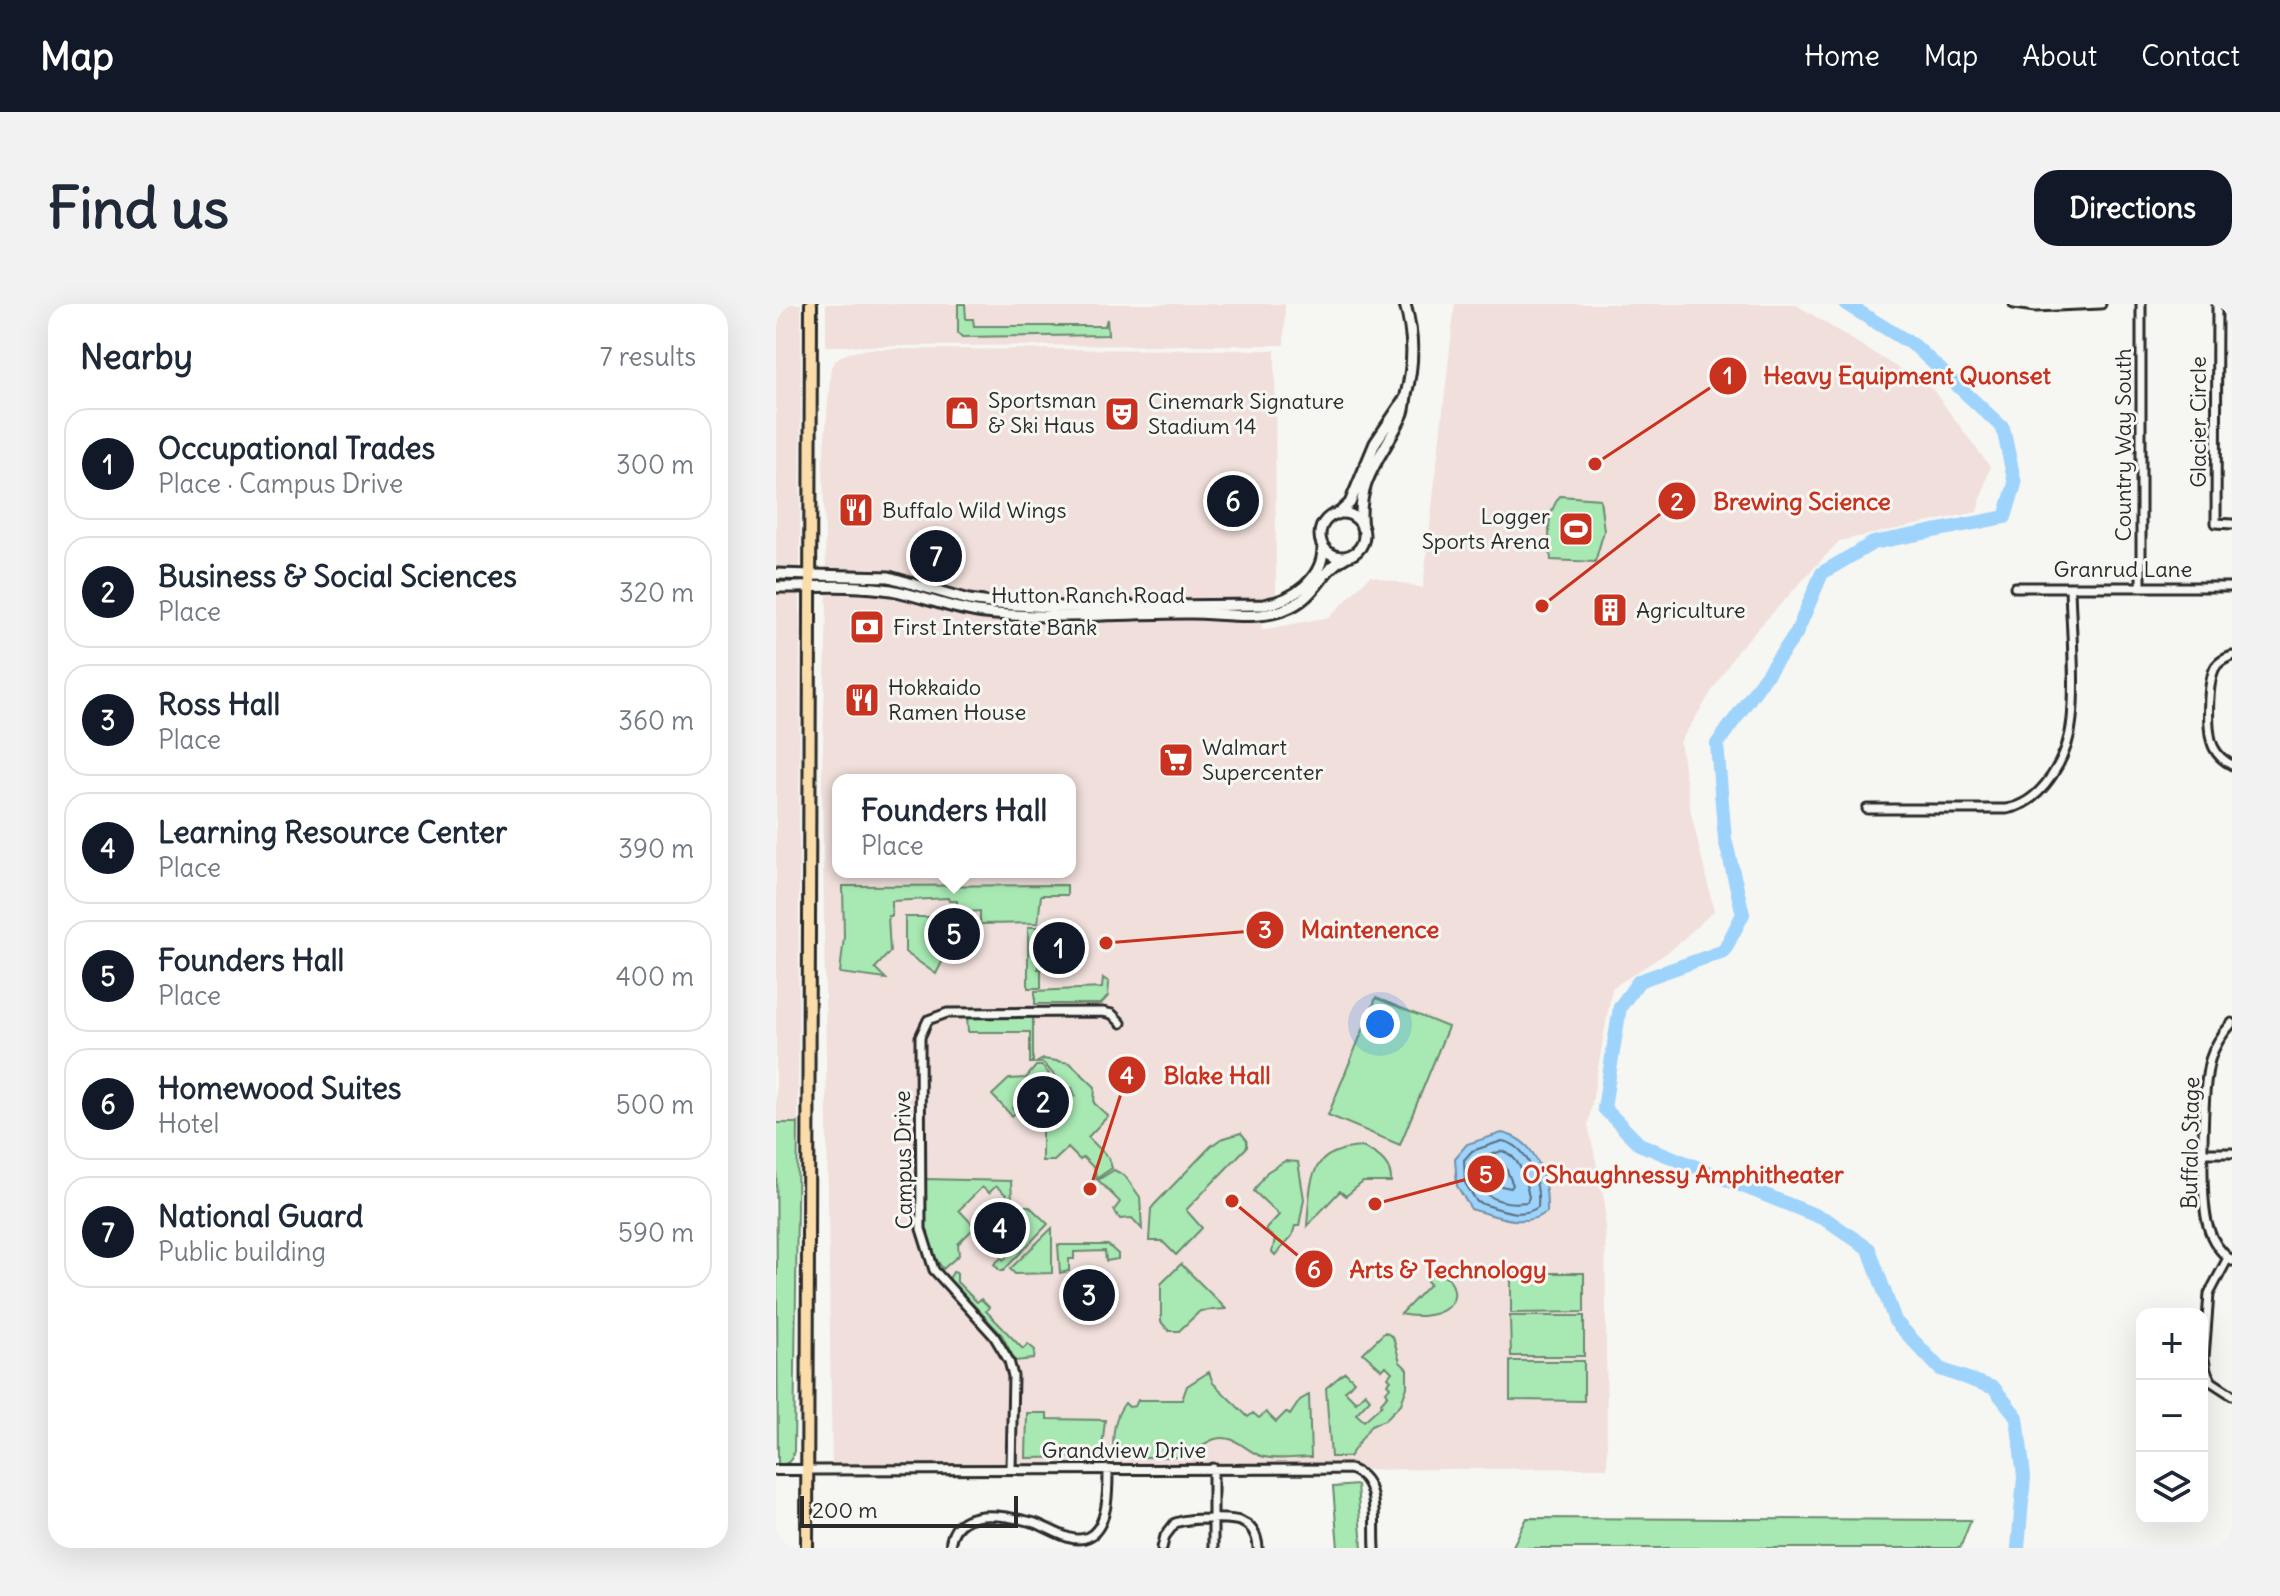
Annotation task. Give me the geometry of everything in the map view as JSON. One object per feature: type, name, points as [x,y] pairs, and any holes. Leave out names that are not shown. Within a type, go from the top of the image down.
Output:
[{"type":"main road","points":[[807,1548],[811,304]]},
{"type":"main road","points":[[1362,528],[1351,515],[1331,516],[1320,533],[1323,546],[1333,555],[1346,557],[1355,553],[1362,544],[1362,528],[1360,507],[1367,484],[1380,450],[1404,410],[1414,352],[1405,304]]},
{"type":"main road","points":[[1338,514],[1350,503],[1375,443],[1406,397]]},
{"type":"main road","name":"Hutton Ranch Road","points":[[776,574],[889,577],[969,600],[1013,605],[1264,605],[1279,602],[1306,585],[1320,567],[1323,546]]},
{"type":"main road","name":"Hutton Ranch Road","points":[[776,587],[890,590],[990,614],[1265,614],[1290,608],[1308,597],[1336,563],[1346,557]]},
{"type":"street","points":[[2014,304],[2035,307],[2101,304]]},
{"type":"street","name":"Country Way South","points":[[2141,304],[2141,586]]},
{"type":"street","name":"Glacier Circle","points":[[2217,304],[2216,523],[2232,524]]},
{"type":"street","name":"Granrud Lane","points":[[2015,587],[2232,587]]},
{"type":"street","points":[[1867,809],[2006,809],[2021,807],[2037,795],[2063,754],[2072,721],[2070,587]]},
{"type":"street","points":[[2232,656],[2222,660],[2215,670],[2210,706],[2213,745],[2219,756],[2232,765]]},
{"type":"street","name":"Campus Drive","points":[[1011,1468],[1013,1376],[1009,1361],[994,1336],[934,1270],[921,1229],[920,1037],[928,1020],[960,1012],[1103,1012],[1112,1014],[1121,1023]]},
{"type":"street","name":"Buffalo Stage","points":[[2230,1260],[2215,1244],[2206,1220],[2205,1153],[2209,1065],[2217,1043],[2232,1023]]},
{"type":"street","points":[[2205,1153],[2232,1153]]},
{"type":"street","points":[[2230,1260],[2209,1294],[2204,1358],[2212,1382],[2232,1395]]},
{"type":"street","points":[[1213,1468],[1213,1548]]},
{"type":"street","points":[[950,1548],[950,1539],[957,1525],[978,1516],[1027,1522],[1073,1539],[1086,1538],[1096,1531],[1104,1512],[1108,1469]]},
{"type":"street","name":"Grandview Drive","points":[[807,1470],[1349,1469],[1362,1473],[1372,1493],[1375,1548]]},
{"type":"street","points":[[776,1470],[807,1470]]},
{"type":"street","points":[[1162,1548],[1165,1536],[1175,1523],[1213,1519],[1233,1519],[1249,1524],[1255,1532],[1258,1548]]},
{"type":"shaded area","points":[[776,304],[801,304],[798,1123],[776,1123]]},
{"type":"shaded area","points":[[826,304],[1285,304],[1284,345],[826,346]]},
{"type":"shaded area","points":[[1455,304],[1795,304],[1933,390],[1990,467],[1977,512],[1839,541],[1737,651],[1680,742],[1691,813],[1714,911],[1671,950],[1612,988],[1588,1125],[1605,1204],[1607,1468],[832,1473],[822,781],[827,608],[823,463],[831,367],[839,357],[869,349],[1275,350],[1276,615],[1262,620],[1261,630],[1330,617],[1370,576],[1423,588]]},
{"type":"green space","points":[[958,304],[965,304],[966,319],[973,319],[974,326],[1105,326],[1107,319],[1108,335],[962,337],[958,333]]},
{"type":"green space","name":"Logger Sports Arena","points":[[1560,496],[1600,499],[1604,531],[1595,562],[1551,560],[1550,519]]},
{"type":"green space","points":[[1067,885],[1067,895],[1041,895],[1038,923],[980,924],[980,911],[957,913],[957,901],[949,901],[948,898],[892,901],[892,916],[888,916],[890,952],[875,968],[886,979],[840,973],[844,937],[843,886]]},
{"type":"green space","points":[[905,917],[941,917],[942,962],[936,974],[905,952]]},
{"type":"green space","points":[[1028,927],[1038,927],[1041,988],[1028,988]]},
{"type":"green space","points":[[1103,978],[1109,982],[1108,996],[1101,1004],[1035,1004],[1035,991],[1102,988]]},
{"type":"green space","points":[[1376,998],[1448,1027],[1400,1145],[1328,1115]]},
{"type":"green space","points":[[967,1016],[1033,1016],[1033,1063],[1030,1063],[1030,1032],[968,1032]]},
{"type":"green space","points":[[1043,1059],[1070,1063],[1095,1087],[1094,1103],[1108,1116],[1088,1137],[1109,1158],[1112,1168],[1096,1179],[1095,1169],[1068,1148],[1054,1161],[1042,1161],[1042,1130],[1060,1116],[1057,1112],[1075,1095],[1072,1088],[1069,1091],[1043,1063],[1036,1063]]},
{"type":"green space","points":[[1036,1066],[1042,1066],[1049,1074],[1012,1108],[1016,1112],[1012,1116],[992,1095],[1009,1079],[1026,1078]]},
{"type":"green space","points":[[776,1123],[798,1123],[794,1451],[789,1462],[778,1466]]},
{"type":"green space","points":[[1241,1133],[1247,1140],[1247,1147],[1186,1210],[1202,1228],[1176,1255],[1162,1241],[1149,1241],[1151,1209],[1155,1204],[1211,1146],[1221,1139]]},
{"type":"green space","points":[[1362,1147],[1382,1160],[1389,1170],[1391,1182],[1363,1182],[1346,1196],[1340,1191],[1307,1226],[1312,1182],[1321,1161],[1344,1149]]},
{"type":"green space","points":[[1285,1161],[1298,1162],[1304,1199],[1299,1226],[1295,1226],[1292,1236],[1275,1255],[1272,1252],[1275,1239],[1265,1230],[1279,1215],[1254,1191],[1267,1172]]},
{"type":"green space","points":[[1114,1170],[1125,1176],[1140,1197],[1142,1229],[1132,1218],[1120,1219],[1114,1210],[1120,1202],[1098,1180]]},
{"type":"green space","points":[[924,1179],[1011,1181],[1012,1200],[996,1186],[989,1193],[982,1187],[959,1210],[975,1227],[958,1244],[959,1255],[943,1269],[928,1238]]},
{"type":"green space","points":[[1015,1206],[1029,1206],[1048,1224],[1000,1271],[994,1264],[1001,1258],[1004,1260],[1027,1232],[1023,1227],[1028,1221],[1021,1214],[1015,1219],[1009,1212]]},
{"type":"green space","points":[[1052,1228],[1052,1273],[1015,1274],[1010,1269]]},
{"type":"green space","points":[[1058,1245],[1108,1245],[1118,1254],[1118,1259],[1106,1261],[1105,1251],[1074,1252],[1074,1259],[1069,1259],[1069,1271],[1060,1273]]},
{"type":"green space","points":[[1181,1264],[1226,1309],[1200,1311],[1179,1331],[1169,1331],[1161,1322],[1161,1284]]},
{"type":"green space","points":[[953,1272],[957,1273],[957,1282],[977,1302],[981,1299],[989,1307],[986,1311],[1023,1349],[1028,1344],[1035,1350],[1034,1359],[1015,1361],[1002,1335],[949,1279]]},
{"type":"green space","points":[[1511,1273],[1584,1273],[1584,1312],[1511,1313]]},
{"type":"green space","points":[[1431,1275],[1448,1277],[1454,1289],[1450,1305],[1442,1311],[1422,1316],[1401,1314],[1430,1284],[1426,1280]]},
{"type":"green space","points":[[1510,1316],[1584,1316],[1584,1356],[1511,1356]]},
{"type":"green space","points":[[1385,1332],[1393,1337],[1400,1362],[1407,1369],[1407,1387],[1401,1404],[1385,1420],[1371,1425],[1349,1457],[1331,1457],[1326,1388],[1345,1372],[1354,1381],[1345,1391],[1356,1402],[1365,1393],[1370,1399],[1356,1414],[1364,1421],[1382,1405],[1388,1395],[1386,1392],[1390,1387],[1387,1384],[1391,1380],[1388,1377],[1392,1372],[1386,1366],[1382,1370],[1363,1353]]},
{"type":"green space","points":[[1510,1361],[1584,1361],[1584,1401],[1510,1400]]},
{"type":"green space","points":[[1209,1372],[1213,1383],[1248,1417],[1253,1413],[1259,1418],[1266,1412],[1276,1422],[1286,1412],[1290,1415],[1300,1400],[1309,1395],[1311,1457],[1267,1457],[1222,1438],[1211,1440],[1183,1457],[1114,1457],[1114,1429],[1125,1403],[1129,1407],[1135,1406],[1138,1400],[1182,1400],[1187,1386]]},
{"type":"green space","points":[[1027,1413],[1047,1413],[1047,1419],[1105,1420],[1101,1457],[1026,1458]]},
{"type":"green space","points":[[1357,1485],[1362,1548],[1338,1548],[1333,1487]]},
{"type":"green space","points":[[1527,1518],[1971,1520],[1960,1548],[1512,1548]]},
{"type":"water","points":[[1502,1133],[1524,1144],[1538,1163],[1543,1175],[1547,1212],[1538,1217],[1509,1220],[1471,1209],[1457,1186],[1455,1158],[1467,1144]]},
{"type":"waterway","points":[[1846,304],[1915,346],[2003,428],[2015,484],[2005,517],[1873,543],[1822,573],[1796,634],[1717,744],[1725,839],[1743,914],[1724,951],[1639,981],[1620,1007],[1604,1108],[1639,1144],[1827,1220],[1869,1249],[1895,1321],[1940,1369],[1994,1388],[2017,1417],[2024,1477],[2018,1548]]},
{"type":"place","name":"Sportsman & Ski Haus","points":[[962,413]]},
{"type":"place","name":"Cinemark Signature Stadium 14","points":[[1122,414]]},
{"type":"place","name":"Heavy Equipment Quonset","points":[[1595,464]]},
{"type":"place","name":"Homewood Suites","points":[[1233,501]]},
{"type":"place","name":"Buffalo Wild Wings","points":[[856,510]]},
{"type":"place","name":"Logger Sports Arena","points":[[1576,529]]},
{"type":"place","name":"National Guard","points":[[936,556]]},
{"type":"place","name":"Brewing Science","points":[[1542,606]]},
{"type":"place","name":"Agriculture","points":[[1610,610]]},
{"type":"place","name":"First Interstate Bank","points":[[867,627]]},
{"type":"place","name":"Hokkaido Ramen House","points":[[862,700]]},
{"type":"place","name":"Walmart Supercenter","points":[[1176,760]]},
{"type":"place","name":"Founders Hall","points":[[954,934]]},
{"type":"place","name":"Maintenence","points":[[1106,943]]},
{"type":"place","name":"Occupational Trades","points":[[1059,948]]},
{"type":"place","name":"Business & Social Sciences","points":[[1043,1102]]},
{"type":"place","name":"Blake Hall","points":[[1090,1189]]},
{"type":"place","name":"Arts & Technology","points":[[1232,1201]]},
{"type":"place","name":"O'Shaughnessy Amphitheater","points":[[1375,1204]]},
{"type":"place","name":"Learning Resource Center","points":[[1000,1228]]},
{"type":"place","name":"Ross Hall","points":[[1089,1295]]}]
